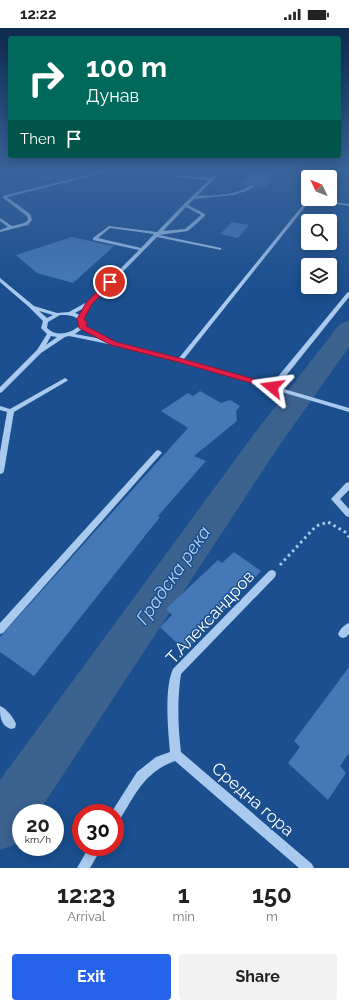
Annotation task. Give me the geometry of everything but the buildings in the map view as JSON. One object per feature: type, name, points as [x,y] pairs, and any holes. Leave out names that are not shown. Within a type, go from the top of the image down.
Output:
[{"type":"street","points":[[0,232],[26,224],[30,220],[29,215],[21,209]]},
{"type":"street","points":[[31,306],[57,315],[70,314],[89,303],[181,209]]},
{"type":"street","points":[[156,234],[186,230],[204,215],[193,209]]},
{"type":"street","points":[[180,360],[301,209]]},
{"type":"street","points":[[0,219],[12,228]]},
{"type":"street","points":[[141,249],[99,240],[96,239],[96,237],[106,228],[115,226],[219,249]]},
{"type":"street","points":[[0,279],[46,321]]},
{"type":"street","points":[[272,387],[349,294]]},
{"type":"street","points":[[82,327],[83,323],[81,319],[89,303]]},
{"type":"street","points":[[70,314],[81,319]]},
{"type":"street","points":[[57,315],[46,321],[44,328],[50,333],[113,343],[180,360],[349,410]]},
{"type":"street","points":[[82,327],[113,343]]},
{"type":"street","points":[[0,391],[39,352],[82,327]]},
{"type":"street","points":[[39,352],[50,333]]},
{"type":"street","points":[[0,408],[11,411],[65,380]]},
{"type":"street","points":[[0,471],[11,411]]},
{"type":"street","points":[[0,630],[158,453]]},
{"type":"street","points":[[349,486],[335,499],[349,514]]},
{"type":"street","name":"Т.Александров","points":[[176,755],[173,729],[173,689],[176,672],[272,574]]},
{"type":"street","points":[[0,711],[11,724]]},
{"type":"street","points":[[123,804],[141,776],[160,761],[176,755]]},
{"type":"street","name":"Средна гора","points":[[176,755],[308,868]]},
{"type":"street","points":[[82,868],[90,856]]},
{"type":"path","points":[[272,574],[316,526],[328,522],[345,532],[349,537]]},
{"type":"waterway","name":"Градска река","points":[[0,824],[268,438],[349,329]]},
{"type":"route","points":[[110,282],[89,303],[81,319],[83,323],[82,327],[113,343],[180,360],[272,387]]}]
